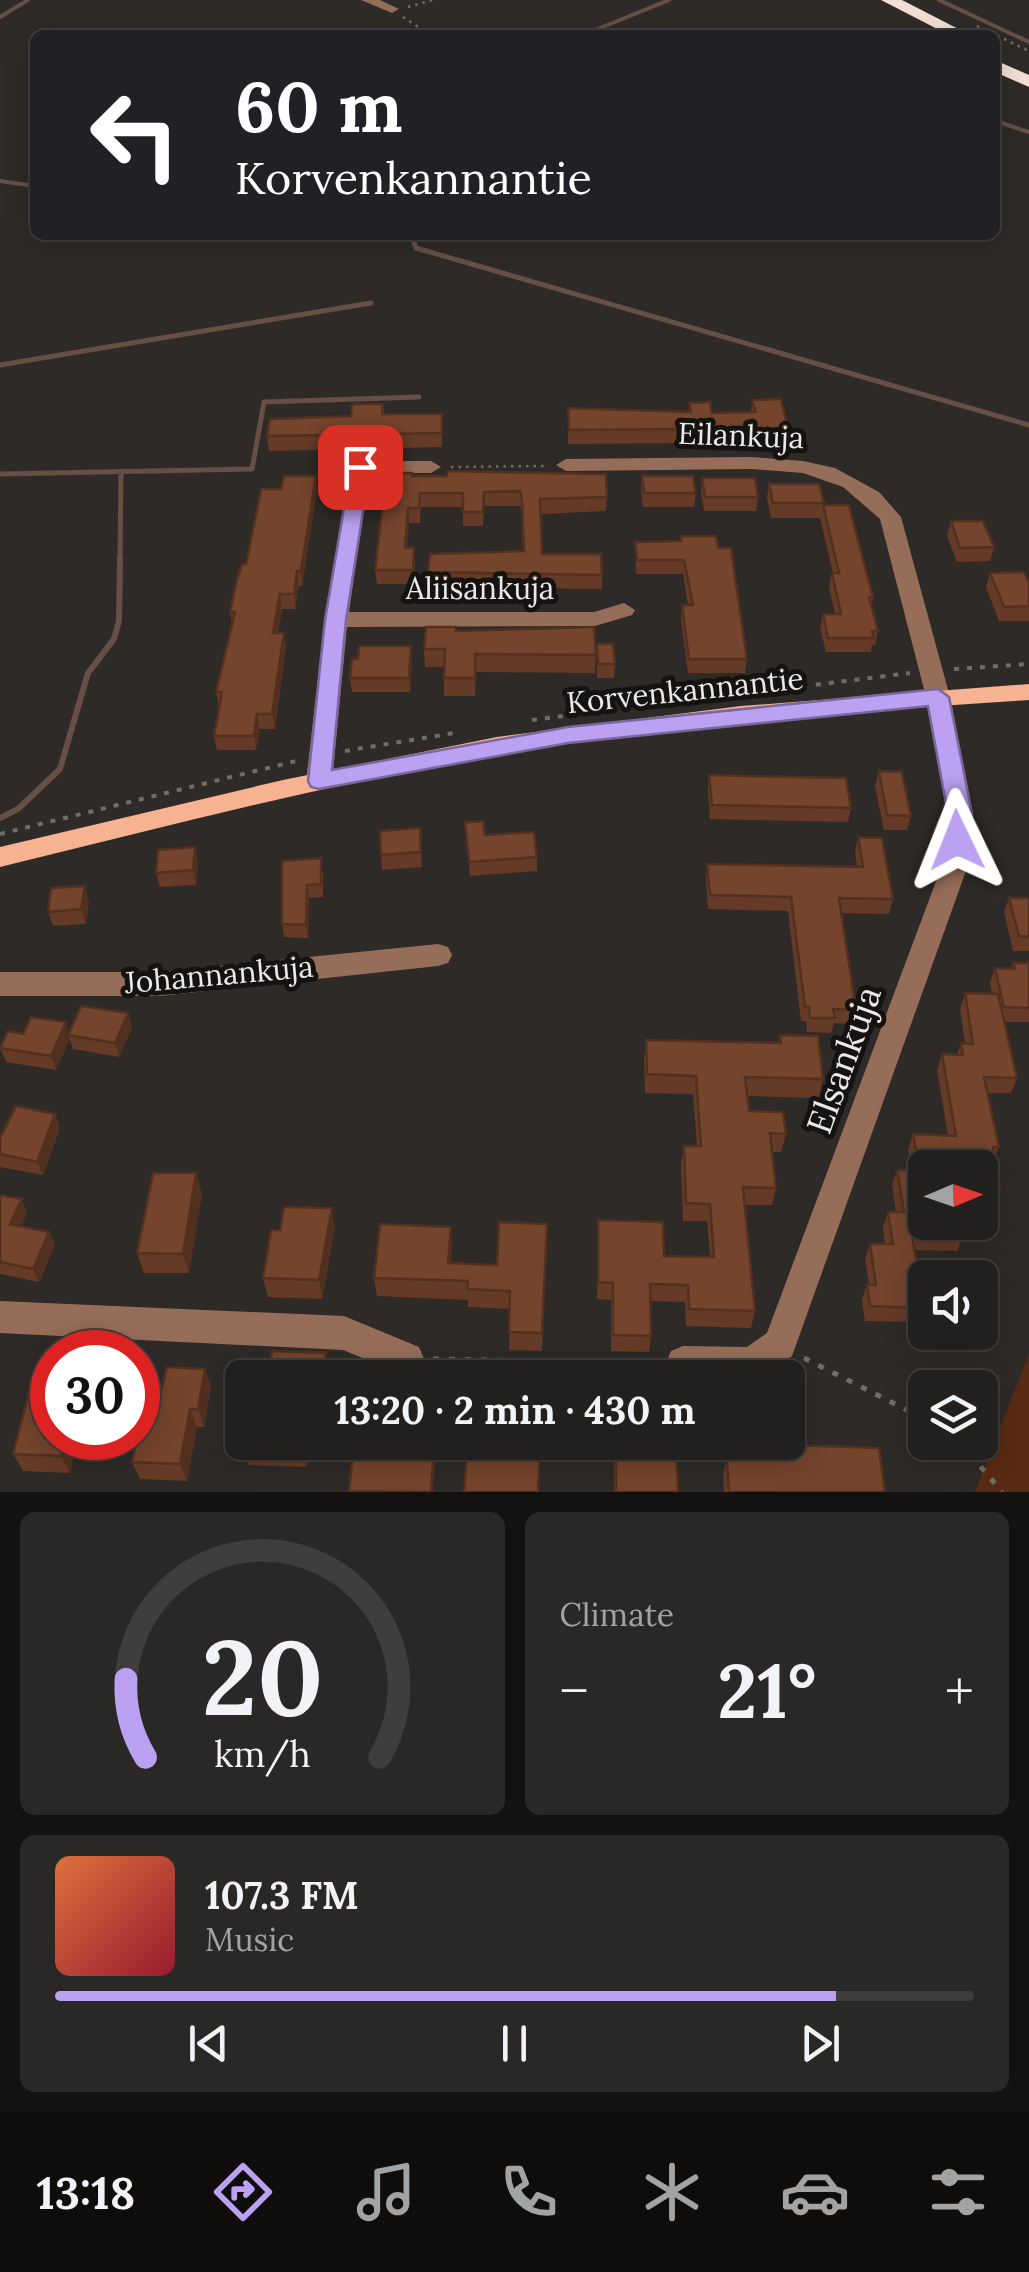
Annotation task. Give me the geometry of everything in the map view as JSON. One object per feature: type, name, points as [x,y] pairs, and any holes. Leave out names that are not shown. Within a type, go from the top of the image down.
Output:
[{"type":"highway","points":[[865,0],[925,30]]},
{"type":"highway","points":[[889,0],[952,30]]},
{"type":"highway","points":[[1000,54],[1029,68]]},
{"type":"highway","points":[[1000,68],[1029,82]]},
{"type":"main road","name":"Korvenkannantie","points":[[0,857],[319,781],[568,735],[938,697],[1029,692]]},
{"type":"street","points":[[368,0],[392,9]]},
{"type":"street","name":"Eilankuja","points":[[566,465],[780,462],[825,471],[859,486],[875,497],[890,516],[938,697]]},
{"type":"street","points":[[319,781],[336,620],[360,467],[431,466]]},
{"type":"street","name":"Aliisankuja","points":[[336,620],[595,619],[624,610]]},
{"type":"street","name":"Elsankuja","points":[[780,1344],[954,868],[960,814],[938,697]]},
{"type":"street","name":"Johannankuja","points":[[0,984],[160,984],[438,956]]},
{"type":"street","points":[[0,1317],[344,1333],[407,1358]]},
{"type":"street","points":[[758,1360],[780,1344]]},
{"type":"path","points":[[392,9],[432,0]]},
{"type":"path","points":[[392,9],[423,30]]},
{"type":"path","points":[[431,466],[566,465]]},
{"type":"path","points":[[780,1344],[908,1409]]},
{"type":"path","points":[[407,1358],[518,1360]]},
{"type":"path","points":[[975,1460],[1002,1492]]},
{"type":"shaded area","points":[[1029,1354],[1029,1492],[975,1492],[988,1460],[998,1460],[998,1433]]},
{"type":"building","points":[[781,399],[788,428],[569,430],[568,408],[691,412],[689,403],[710,402],[712,413],[756,412],[752,400]]},
{"type":"building","points":[[352,404],[383,404],[382,414],[442,414],[442,433],[267,436],[270,419],[351,416]]},
{"type":"building","points":[[447,471],[606,474],[607,497],[540,499],[542,554],[601,554],[602,575],[428,572],[430,554],[524,551],[520,491],[484,492],[483,512],[463,512],[463,493],[420,493],[419,508],[408,508],[405,548],[414,548],[413,570],[375,570],[386,473],[447,476]]},
{"type":"building","points":[[284,476],[316,476],[294,594],[280,594],[273,633],[284,633],[272,714],[257,714],[254,736],[214,736],[222,692],[216,692],[235,612],[230,612],[242,564],[246,564],[261,489],[281,489]]},
{"type":"building","points":[[642,476],[693,476],[696,493],[644,493]]},
{"type":"building","points":[[702,478],[755,478],[758,497],[705,497]]},
{"type":"building","points":[[769,484],[819,484],[824,503],[773,503]]},
{"type":"building","points":[[823,505],[849,505],[873,597],[869,597],[878,631],[872,631],[874,638],[828,638],[823,614],[841,614],[832,573],[839,573]]},
{"type":"building","points":[[951,521],[983,521],[994,547],[960,548]]},
{"type":"building","points":[[681,536],[716,536],[718,548],[731,548],[747,659],[689,659],[682,605],[693,605],[684,560],[637,560],[635,542],[681,541]]},
{"type":"building","points":[[1024,572],[1029,583],[1029,606],[1004,607],[990,573]]},
{"type":"building","points":[[426,627],[456,627],[456,631],[594,627],[596,655],[475,654],[475,678],[444,678],[445,649],[424,649]]},
{"type":"building","points":[[597,644],[613,644],[615,664],[598,664]]},
{"type":"building","points":[[359,646],[411,646],[409,678],[350,678],[352,659],[358,659]]},
{"type":"building","points":[[879,771],[902,772],[911,816],[887,815]]},
{"type":"building","points":[[709,775],[846,778],[851,808],[712,805]]},
{"type":"building","points":[[483,821],[485,835],[534,832],[537,857],[469,862],[465,822]]},
{"type":"building","points":[[420,828],[421,852],[381,855],[380,831]]},
{"type":"building","points":[[858,837],[882,838],[893,899],[839,898],[856,1010],[833,1009],[835,1018],[810,1018],[809,1007],[805,1007],[791,897],[710,895],[707,864],[863,867]]},
{"type":"building","points":[[195,847],[193,870],[156,873],[158,850]]},
{"type":"building","points":[[321,858],[321,884],[307,885],[306,925],[282,924],[282,861]]},
{"type":"building","points":[[85,886],[81,909],[48,912],[51,888]]},
{"type":"building","points":[[1009,898],[1029,898],[1029,937],[1019,936]]},
{"type":"building","points":[[1013,963],[1029,963],[1029,1008],[1004,1007],[995,968],[1015,969]]},
{"type":"building","points":[[965,993],[998,994],[1017,1078],[984,1077],[999,1147],[916,1150],[913,1134],[956,1136],[942,1054],[963,1055],[961,1043],[973,1044]]},
{"type":"building","points":[[81,1006],[128,1013],[115,1043],[68,1035]]},
{"type":"building","points":[[31,1017],[66,1022],[51,1056],[0,1048],[8,1031],[23,1034]]},
{"type":"building","points":[[780,1035],[818,1036],[823,1079],[745,1077],[749,1111],[783,1112],[786,1134],[770,1133],[776,1188],[743,1187],[755,1311],[689,1309],[688,1285],[650,1284],[651,1336],[613,1335],[613,1283],[598,1282],[598,1220],[663,1222],[664,1256],[714,1257],[710,1204],[686,1203],[684,1146],[701,1146],[696,1076],[647,1074],[646,1040],[781,1043]]},
{"type":"building","points":[[16,1106],[55,1114],[37,1162],[0,1154],[0,1138]]},
{"type":"building","points":[[897,1170],[908,1170],[908,1240],[913,1240],[916,1260],[908,1260],[908,1307],[870,1306],[867,1285],[876,1285],[870,1244],[893,1244],[888,1212],[904,1212]]},
{"type":"building","points":[[153,1173],[196,1173],[183,1254],[137,1253]]},
{"type":"building","points":[[0,1195],[22,1199],[10,1224],[49,1232],[33,1269],[0,1262]]},
{"type":"building","points":[[284,1207],[332,1208],[319,1280],[263,1278],[271,1230],[280,1230]]},
{"type":"building","points":[[499,1222],[547,1224],[542,1333],[509,1332],[510,1291],[467,1289],[468,1281],[374,1278],[380,1224],[451,1227],[448,1263],[497,1265]]},
{"type":"building","points":[[272,1351],[326,1353],[325,1360],[271,1360]]},
{"type":"building","points":[[167,1367],[205,1369],[198,1409],[190,1409],[180,1464],[132,1462],[160,1460],[160,1396]]},
{"type":"building","points":[[30,1388],[30,1455],[13,1454]]},
{"type":"building","points":[[805,1446],[879,1448],[885,1492],[729,1492],[727,1460],[805,1460]]},
{"type":"building","points":[[352,1460],[433,1460],[431,1492],[349,1491]]},
{"type":"building","points":[[466,1460],[539,1460],[538,1492],[464,1492]]},
{"type":"building","points":[[616,1460],[677,1460],[678,1492],[616,1492]]},
{"type":"waterway","points":[[0,17],[28,0]]},
{"type":"waterway","points":[[595,30],[669,0]]},
{"type":"waterway","points":[[939,0],[1029,42]]},
{"type":"waterway","points":[[1000,123],[1029,132]]},
{"type":"waterway","points":[[0,181],[30,185]]},
{"type":"waterway","points":[[413,240],[415,245]]},
{"type":"waterway","points":[[415,245],[1029,425]]},
{"type":"waterway","points":[[0,365],[371,303]]},
{"type":"waterway","points":[[121,472],[252,469],[264,402],[419,397]]},
{"type":"waterway","points":[[0,474],[121,472]]},
{"type":"waterway","points":[[120,559],[121,472]]},
{"type":"waterway","points":[[0,818],[18,809],[60,769],[88,673],[114,639],[119,621],[120,557]]},
{"type":"route","points":[[360,467],[336,620],[319,781],[568,735],[938,697],[960,814],[957,840]]}]
